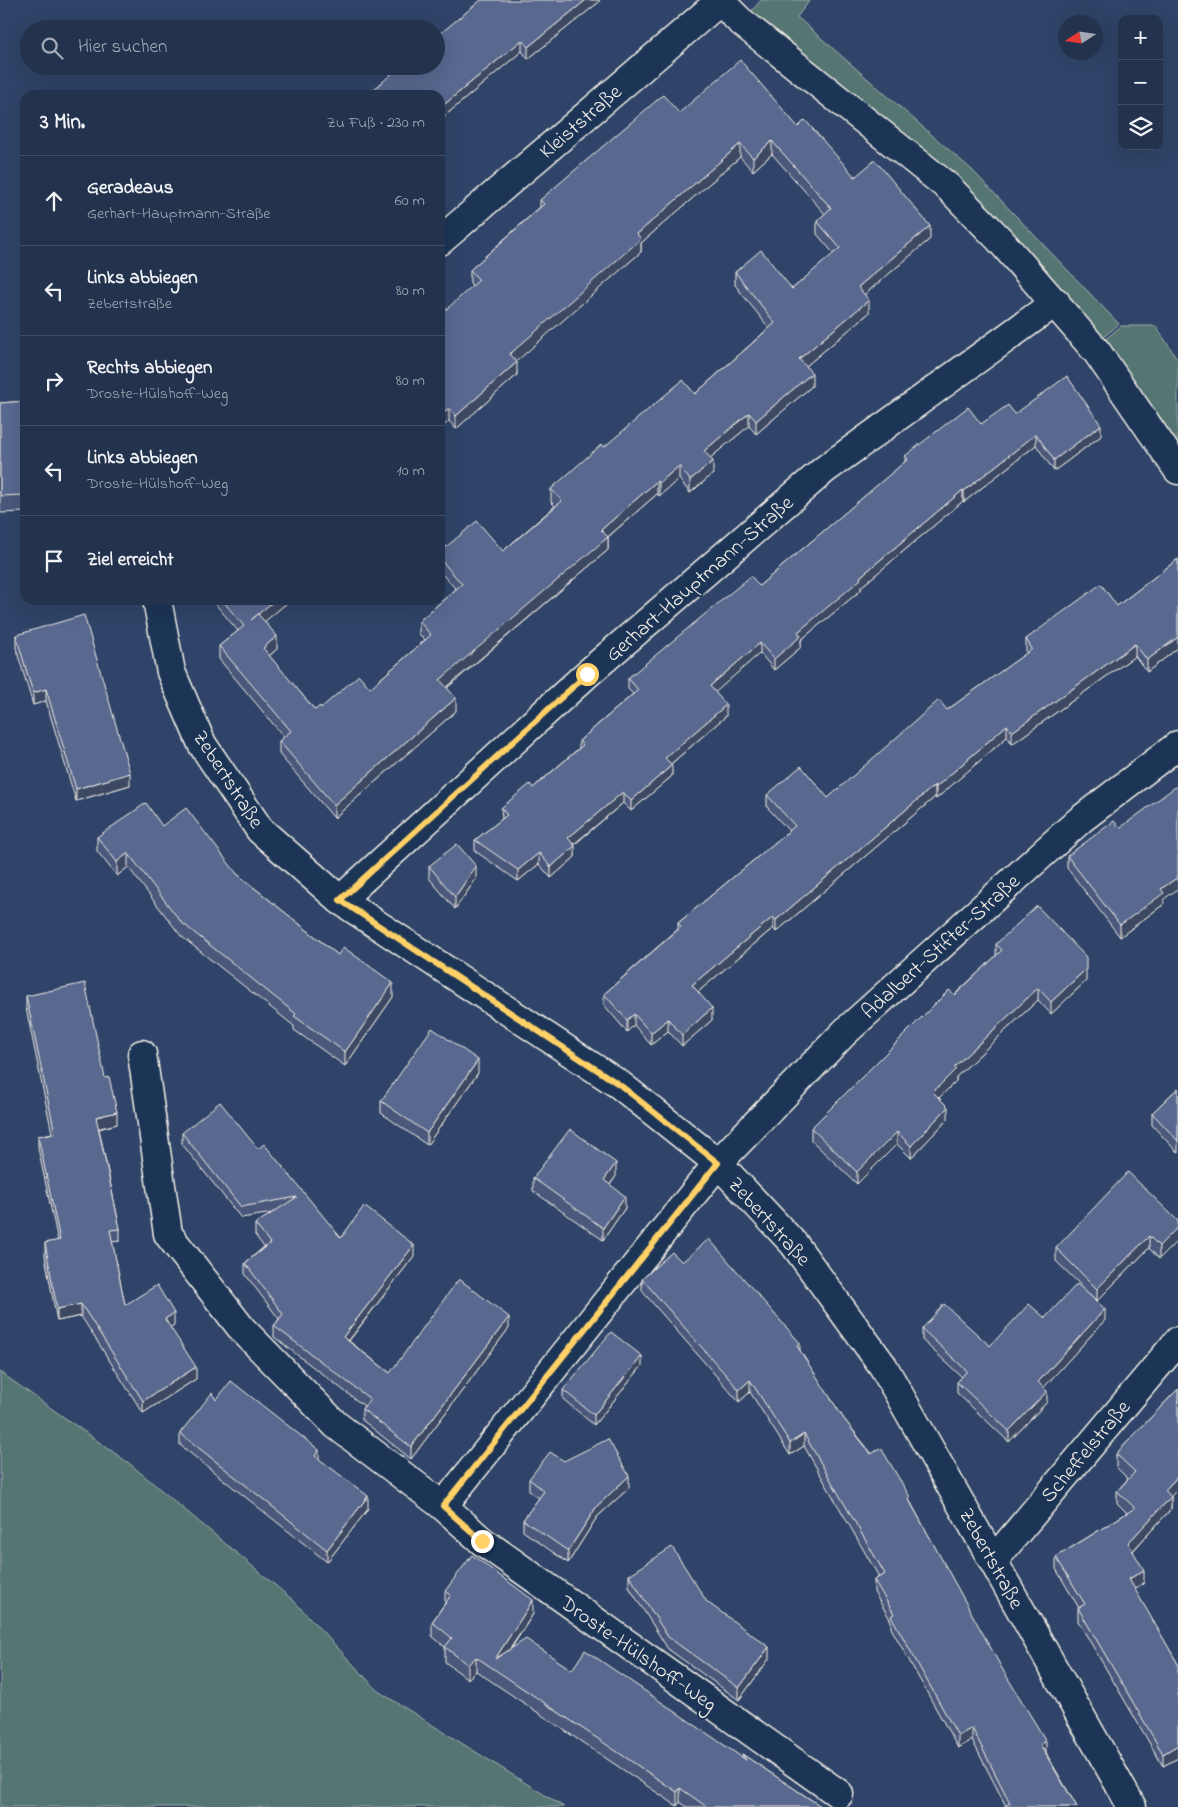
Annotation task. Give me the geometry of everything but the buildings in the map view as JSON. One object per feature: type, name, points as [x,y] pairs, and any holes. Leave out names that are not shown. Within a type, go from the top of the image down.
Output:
[{"type":"street","name":"Kleiststraße","points":[[445,238],[720,0]]},
{"type":"street","points":[[720,0],[739,20],[948,187],[1000,240],[1056,302],[1097,352],[1178,470]]},
{"type":"street","name":"Gerhart-Hauptmann-Straße","points":[[340,900],[587,674],[824,470],[1056,302]]},
{"type":"street","name":"Zebertstraße","points":[[158,605],[171,672],[202,744],[260,830],[340,900],[620,1085],[718,1163],[794,1244],[883,1366],[1132,1807]]},
{"type":"street","name":"Adalbert-Stifter-Straße","points":[[718,1163],[845,1032],[1080,820],[1178,745]]},
{"type":"street","name":"Droste-Hülshoff-Weg","points":[[142,1054],[168,1234],[242,1330],[336,1425],[443,1506],[482,1541],[840,1794]]},
{"type":"street","points":[[443,1506],[718,1163]]},
{"type":"street","name":"Scheffelstraße","points":[[993,1562],[1178,1341]]},
{"type":"green space","points":[[761,0],[810,0],[797,17],[972,170],[1119,324],[1097,343],[746,18]]},
{"type":"green space","points":[[1121,326],[1156,326],[1178,360],[1178,459],[1100,344]]},
{"type":"green space","points":[[0,1372],[130,1464],[294,1601],[378,1691],[564,1807],[0,1807]]},
{"type":"route","points":[[482,1541],[443,1506],[718,1163],[620,1085],[340,900],[587,674]]}]
